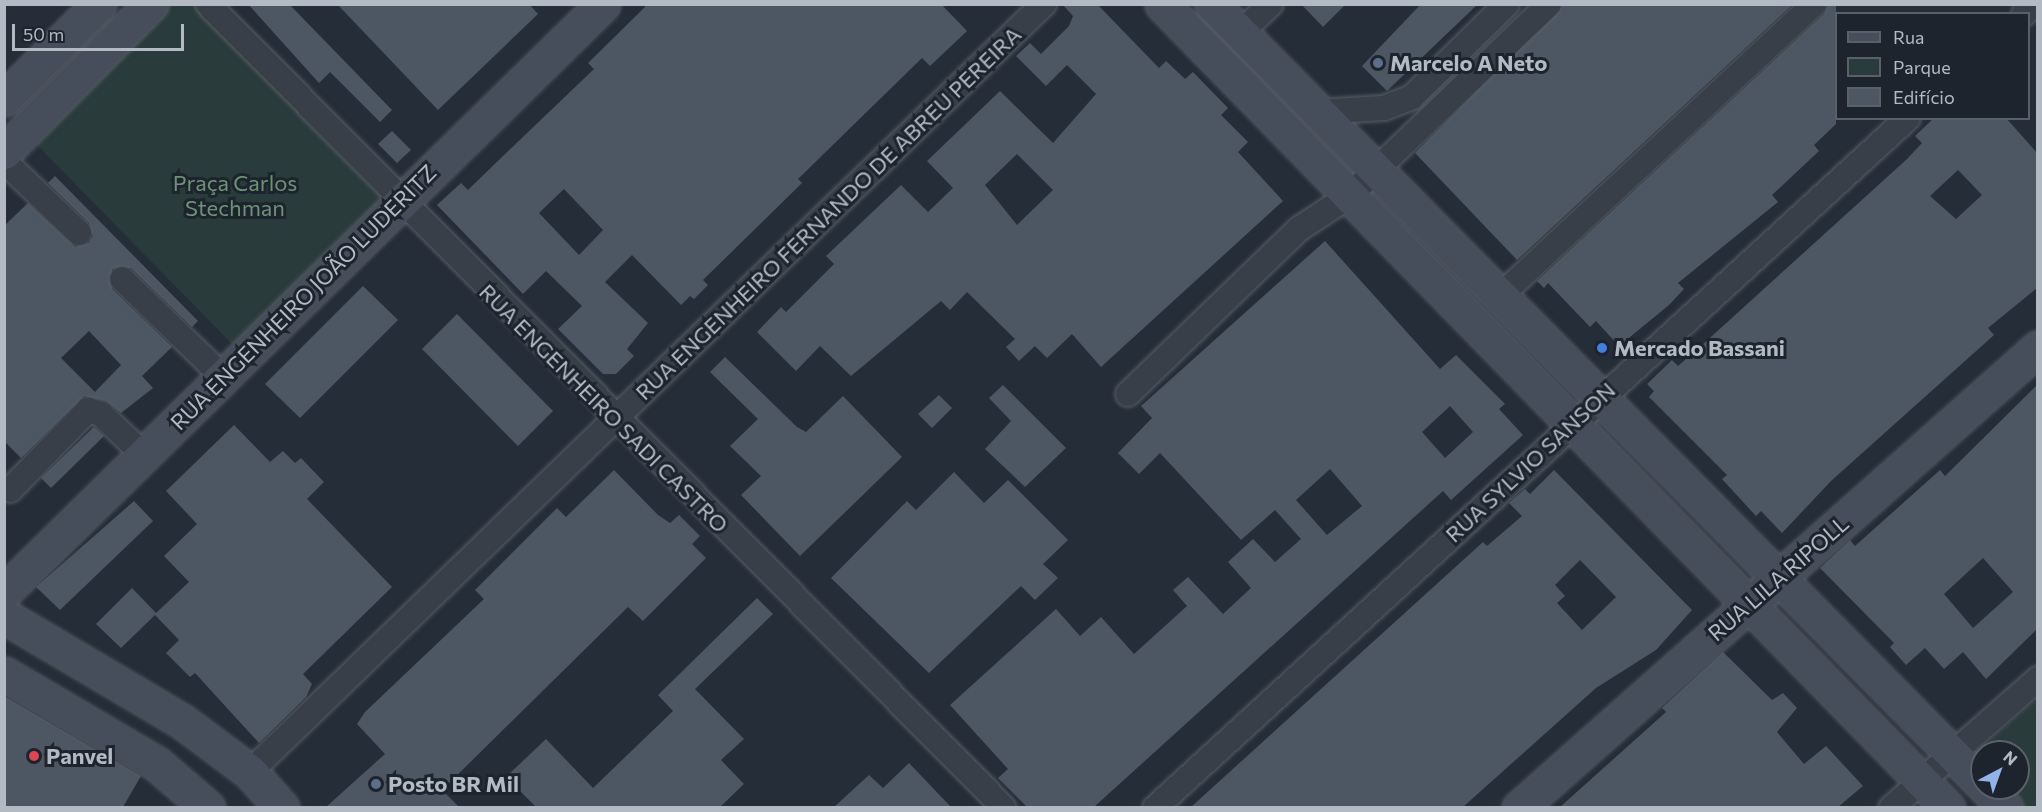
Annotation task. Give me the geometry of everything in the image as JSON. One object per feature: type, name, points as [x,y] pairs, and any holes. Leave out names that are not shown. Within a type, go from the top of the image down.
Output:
[{"type":"street","points":[[4,99],[99,4]]},
{"type":"street","points":[[4,152],[151,4]]},
{"type":"street","name":"RUA ENGENHEIRO SADI CASTRO","points":[[208,4],[614,419],[1004,807]]},
{"type":"street","name":"RUA ENGENHEIRO JOÃO LUDERITZ","points":[[4,592],[400,200],[603,4]]},
{"type":"street","name":"RUA ENGENHEIRO FERNANDO DE ABREU PEREIRA","points":[[250,772],[1044,4]]},
{"type":"street","points":[[1162,4],[1948,807]]},
{"type":"street","points":[[1212,4],[1970,772]]},
{"type":"street","points":[[1240,33],[1271,4]]},
{"type":"street","points":[[1317,112],[1384,108],[1412,97],[1507,4]]},
{"type":"street","points":[[1128,394],[1299,229],[1349,196],[1549,4]]},
{"type":"street","points":[[1500,296],[1814,4]]},
{"type":"street","name":"RUA SYLVIO SANSON","points":[[1155,807],[1600,397],[1906,120]]},
{"type":"street","points":[[4,161],[79,233]]},
{"type":"street","points":[[122,279],[223,377]]},
{"type":"street","name":"RUA LILA RIPOLL","points":[[1519,807],[2037,348]]},
{"type":"street","points":[[10,490],[88,410],[101,414],[144,455]]},
{"type":"street","points":[[4,616],[183,722],[250,772],[282,807]]},
{"type":"street","points":[[4,674],[157,764],[208,807]]},
{"type":"street","points":[[1892,807],[2037,679]]},
{"type":"green space","name":"Praça Carlos Stechman","points":[[162,5],[197,5],[387,197],[235,347],[28,136]]},
{"type":"green space","points":[[2037,699],[2037,807],[2021,807],[2014,800],[2030,800],[2030,740],[1990,740]]},
{"type":"building","points":[[248,4],[289,4],[392,110],[380,122],[330,72],[319,83]]},
{"type":"building","points":[[337,4],[529,4],[538,14],[438,110]]},
{"type":"building","points":[[648,4],[941,4],[967,31],[930,66],[922,58],[798,179],[802,183],[703,280],[708,285],[694,299],[690,296],[681,305],[632,255],[605,282],[648,323],[627,349],[634,356],[616,374],[603,374],[558,329],[582,306],[546,271],[523,294],[437,205],[461,183],[468,190],[594,69],[588,63]],"holes":[[[564,189],[603,230],[579,255],[539,213]]]},
{"type":"building","points":[[1062,4],[1097,4],[1159,68],[1166,61],[1185,79],[1193,72],[1228,108],[1221,115],[1248,142],[1238,152],[1283,201],[1101,367],[1072,334],[1047,358],[1035,346],[1019,361],[1006,347],[1015,339],[967,292],[950,310],[941,301],[851,376],[820,346],[796,371],[757,332],[781,307],[786,312],[834,264],[826,256],[901,185],[928,212],[953,188],[927,161],[1000,91],[1053,143],[1096,94],[1067,65],[1046,86],[1016,56],[1030,43],[1041,54],[1069,26],[1073,16]],"holes":[[[1017,154],[1053,190],[1017,225],[985,185]]]},
{"type":"building","points":[[1301,4],[1346,4],[1323,27]]},
{"type":"building","points":[[1421,4],[1478,4],[1387,91],[1362,66]]},
{"type":"building","points":[[1563,4],[1793,4],[1517,260],[1415,153]]},
{"type":"building","points":[[1828,4],[1836,4],[1836,124],[1814,145],[1819,151],[1772,195],[1778,202],[1678,283],[1684,289],[1669,305],[1619,346],[1596,321],[1590,327],[1548,283],[1544,288],[1537,281],[1824,14]]},
{"type":"building","points":[[1932,120],[2008,120],[2037,153],[2037,288],[1988,328],[1994,335],[1831,481],[1782,533],[1761,511],[1756,516],[1722,479],[1727,475],[1649,397],[1654,391],[1647,384],[1672,360],[1678,366],[1701,346],[1922,143],[1915,136]],"holes":[[[1958,170],[1982,195],[1956,219],[1930,196]]]},
{"type":"building","points":[[392,131],[411,150],[397,163],[378,144]]},
{"type":"building","points":[[55,176],[198,321],[192,327],[131,268],[112,269],[112,289],[172,347],[142,376],[153,388],[121,413],[106,401],[84,396],[21,458],[4,441],[4,226],[28,203],[75,247],[89,243],[93,236],[89,223],[48,183]],"holes":[[[89,331],[121,365],[95,392],[61,358]]]},
{"type":"building","points":[[1325,241],[1440,369],[1456,355],[1505,404],[1499,409],[1523,435],[1451,500],[1443,491],[1094,807],[1027,807],[998,778],[1008,769],[950,705],[1056,609],[1080,636],[1101,617],[1134,654],[1187,606],[1173,590],[1188,577],[1223,614],[1251,588],[1228,562],[1253,539],[1275,562],[1301,539],[1275,510],[1241,540],[1160,453],[1139,474],[1118,453],[1152,418],[1141,406]],"holes":[[[1450,406],[1473,432],[1445,458],[1422,432]],[[1330,469],[1362,506],[1327,535],[1296,500]]]},
{"type":"building","points":[[363,286],[398,320],[300,418],[265,384]]},
{"type":"building","points":[[457,314],[553,411],[518,446],[422,349]]},
{"type":"building","points":[[725,357],[797,427],[806,432],[843,396],[902,457],[800,556],[741,495],[761,476],[730,446],[758,419],[710,372]]},
{"type":"building","points":[[1003,385],[1066,448],[1025,487],[985,449],[1011,421],[989,398]]},
{"type":"building","points":[[2037,385],[2037,629],[1986,679],[1963,652],[1944,669],[1925,648],[1906,665],[1890,647],[1894,643],[1820,568],[1850,540],[1855,546],[1940,470],[1945,476]],"holes":[[[1983,558],[2013,592],[1973,628],[1944,594]]]},
{"type":"building","points":[[939,395],[952,408],[932,428],[918,414]]},
{"type":"building","points":[[234,425],[270,462],[283,451],[295,463],[301,458],[324,482],[307,499],[392,587],[303,674],[312,684],[306,697],[259,743],[195,673],[190,677],[166,653],[179,640],[155,615],[121,648],[96,624],[132,588],[156,613],[189,582],[164,556],[197,524],[166,491]]},
{"type":"building","points":[[94,427],[104,436],[51,488],[41,478]]},
{"type":"building","points":[[614,470],[658,515],[670,523],[679,515],[700,536],[692,544],[706,558],[643,621],[628,607],[442,790],[459,807],[326,807],[385,754],[357,724],[365,712],[484,599],[475,590],[557,508],[566,517]]},
{"type":"building","points":[[1554,470],[1692,610],[1656,650],[1596,688],[1463,807],[1191,807],[1483,542],[1487,546],[1522,516],[1509,503],[1525,489],[1530,494]],"holes":[[[1580,560],[1616,597],[1582,630],[1557,603],[1565,596],[1555,585]]]},
{"type":"building","points":[[954,472],[984,503],[1008,480],[1068,540],[1043,564],[1058,578],[1035,600],[1021,586],[929,673],[831,578],[907,501],[916,510]]},
{"type":"building","points":[[134,501],[153,521],[60,610],[36,587]]},
{"type":"building","points":[[757,598],[773,614],[695,689],[744,739],[721,760],[744,784],[720,807],[536,807],[506,777],[546,739],[593,788],[673,711],[658,695]]},
{"type":"building","points":[[1723,652],[1772,700],[1783,693],[1797,708],[1777,732],[1804,764],[1826,746],[1863,786],[1838,807],[1560,807],[1666,712],[1662,708]]},
{"type":"building","points":[[4,696],[141,776],[123,807],[4,807]]},
{"type":"building","points":[[909,763],[951,807],[834,807],[869,775],[883,788]]},
{"type":"place","name":"Marcelo A Neto","points":[[1378,63]]},
{"type":"place","name":"Mercado Bassani","points":[[1602,348]]},
{"type":"place","name":"Panvel","points":[[34,756]]},
{"type":"place","name":"Posto BR Mil","points":[[376,784]]}]
